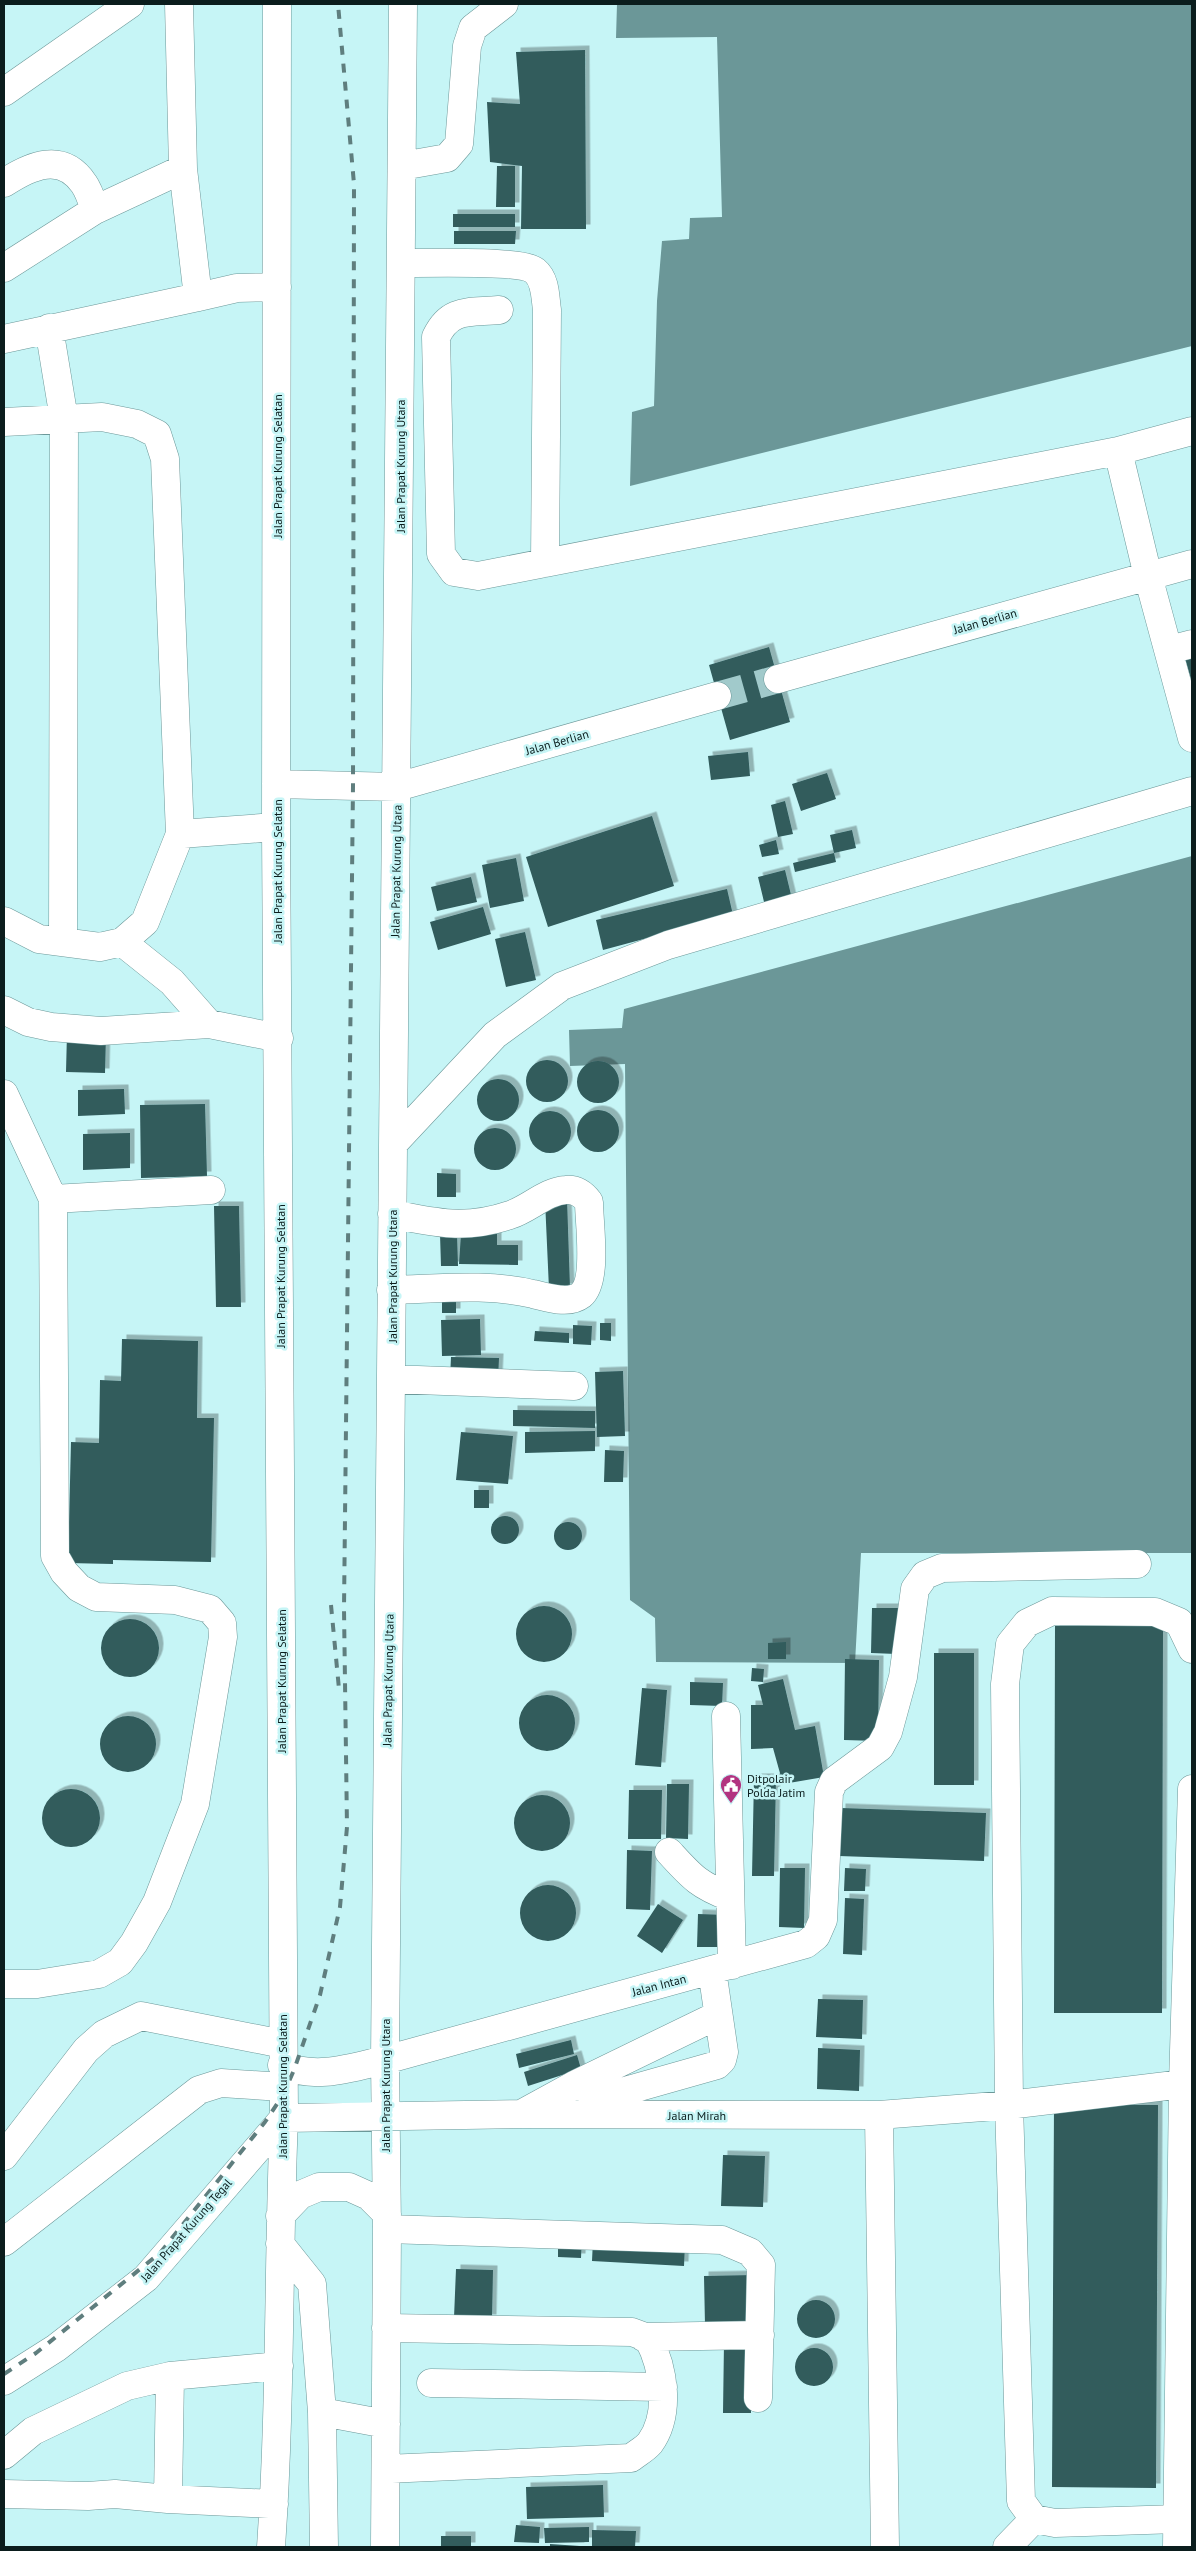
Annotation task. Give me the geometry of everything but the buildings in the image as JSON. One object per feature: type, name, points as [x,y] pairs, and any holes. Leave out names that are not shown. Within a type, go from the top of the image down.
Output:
[{"type":"street","points":[[4,92],[130,4]]},
{"type":"street","points":[[179,4],[183,168],[198,297]]},
{"type":"street","name":"Jalan Prapat Kurung Selatan","points":[[271,2547],[279,2366],[280,2216],[284,2118],[279,1038],[276,827],[277,4]]},
{"type":"street","name":"Jalan Prapat Kurung Utara","points":[[385,2547],[387,2221],[384,2060],[403,4]]},
{"type":"street","points":[[402,166],[447,158],[459,144],[467,46],[473,28],[504,4]]},
{"type":"street","points":[[4,183],[21,172],[50,163],[70,169],[84,184],[95,210]]},
{"type":"street","points":[[4,268],[95,210],[183,168]]},
{"type":"street","points":[[402,263],[496,264],[534,269],[542,278],[547,310],[545,563]]},
{"type":"street","points":[[4,339],[237,288],[277,287]]},
{"type":"street","points":[[499,310],[453,315],[442,324],[436,337],[441,554],[454,572],[478,576],[1118,451],[1192,430]]},
{"type":"street","points":[[49,328],[64,419],[63,942]]},
{"type":"street","points":[[4,422],[102,417],[137,424],[157,434],[166,459],[180,834],[145,922],[122,942],[100,947],[39,939],[4,921]]},
{"type":"street","points":[[1118,451],[1148,576],[1180,647],[1192,738]]},
{"type":"street","name":"Jalan Berlian","points":[[778,679],[1192,564]]},
{"type":"street","name":"Jalan Berlian","points":[[276,784],[397,787],[717,696]]},
{"type":"street","points":[[393,1144],[495,1035],[562,986],[668,945],[1192,791]]},
{"type":"street","points":[[180,834],[276,827]]},
{"type":"street","points":[[122,942],[172,982],[209,1024]]},
{"type":"street","points":[[4,1010],[28,1022],[51,1027],[102,1031],[209,1024],[279,1038]]},
{"type":"street","points":[[4,1094],[53,1199],[56,1556],[64,1572],[78,1588],[96,1597],[175,1600],[210,1609],[222,1623],[223,1637],[195,1804],[157,1902],[134,1944],[120,1962],[99,1974],[37,1984],[4,1984]]},
{"type":"street","points":[[53,1199],[211,1190]]},
{"type":"street","points":[[392,1214],[440,1224],[459,1225],[510,1216],[556,1192],[568,1190],[582,1193],[589,1202],[591,1272],[588,1286],[580,1295],[562,1300],[508,1289],[392,1290]]},
{"type":"street","points":[[391,1379],[574,1386]]},
{"type":"street","name":"Jalan Intan","points":[[283,2065],[294,2070],[324,2073],[384,2060],[806,1944],[816,1936],[823,1920],[829,1792],[834,1781],[880,1747],[888,1732],[902,1677],[915,1589],[925,1575],[942,1568],[1137,1564]]},
{"type":"street","points":[[1177,2519],[1055,2522],[1034,2519],[1021,2501],[1009,2105],[1005,1684],[1010,1644],[1027,1623],[1052,1611],[1155,1612],[1179,1622],[1192,1649]]},
{"type":"street","points":[[576,2084],[596,2092],[618,2093],[717,2064],[722,2060],[724,2052],[718,2015],[730,1896],[726,1716]]},
{"type":"street","points":[[1177,2547],[1183,2084],[1192,1789]]},
{"type":"street","points":[[669,1852],[693,1880],[710,1890],[730,1896]]},
{"type":"street","points":[[522,2114],[576,2084],[718,2015]]},
{"type":"street","points":[[4,2156],[86,2050],[104,2034],[142,2016],[283,2065]]},
{"type":"street","points":[[4,2242],[199,2090],[283,2065]]},
{"type":"street","name":"Jalan Mirah","points":[[284,2118],[522,2114],[879,2115],[1009,2105],[1183,2084]]},
{"type":"street","points":[[879,2115],[885,2547]]},
{"type":"street","name":"Jalan Prapat Kurung Tegal","points":[[4,2381],[56,2348],[146,2278],[284,2118]]},
{"type":"street","points":[[280,2216],[300,2195],[319,2187],[349,2187],[369,2196],[387,2221],[722,2240],[750,2252],[761,2265],[758,2398]]},
{"type":"street","points":[[280,2244],[312,2284],[322,2412],[324,2547]]},
{"type":"street","points":[[386,2328],[632,2332],[648,2338],[657,2355],[663,2388],[660,2422],[649,2444],[631,2458],[386,2469]]},
{"type":"street","points":[[643,2337],[760,2335]]},
{"type":"street","points":[[4,2454],[33,2431],[127,2386],[170,2376],[279,2366]]},
{"type":"street","points":[[168,2500],[170,2376]]},
{"type":"street","points":[[431,2383],[663,2388]]},
{"type":"street","points":[[322,2412],[386,2424]]},
{"type":"street","points":[[4,2494],[79,2496],[115,2494],[168,2500],[274,2504]]},
{"type":"street","points":[[1007,2547],[1034,2519]]},
{"type":"water","points":[[617,4],[1192,4],[1192,346],[630,486],[632,412],[654,406],[657,301],[662,241],[689,239],[690,218],[722,217],[717,37],[616,38]]},
{"type":"water","points":[[1192,856],[1192,1553],[861,1553],[855,1663],[656,1662],[655,1618],[630,1600],[625,1064],[570,1066],[569,1030],[622,1028],[624,1009]]},
{"type":"tunnel","points":[[717,696],[778,679]]},
{"type":"railway","points":[[4,2374],[36,2353],[160,2253],[265,2122],[283,2095],[294,2070],[320,1995],[340,1907],[347,1827],[344,1609],[353,786],[354,184],[338,4]]},
{"type":"railway","points":[[331,1605],[339,1689]]},
{"type":"place","name":"Ditpolair Polda Jatim","points":[[731,1804]]}]
